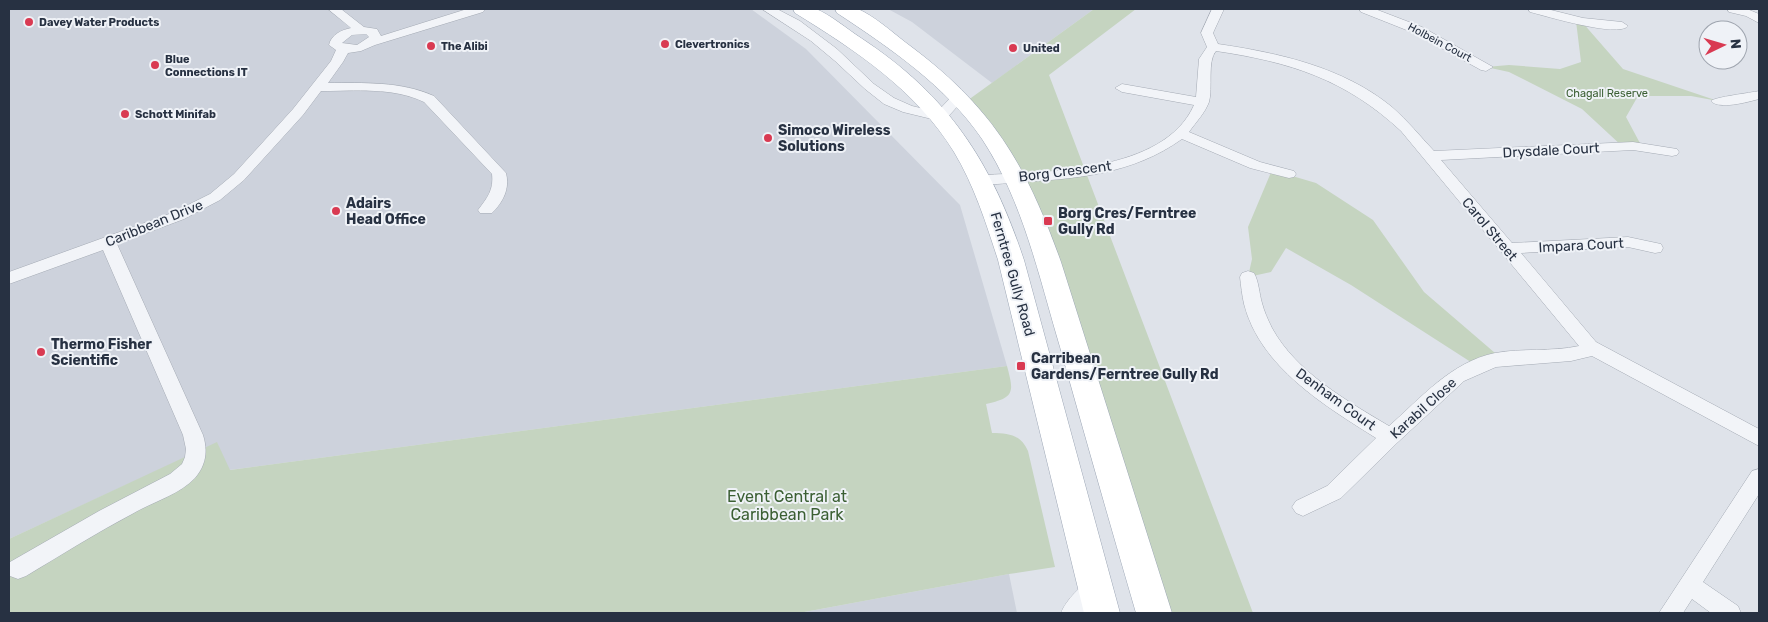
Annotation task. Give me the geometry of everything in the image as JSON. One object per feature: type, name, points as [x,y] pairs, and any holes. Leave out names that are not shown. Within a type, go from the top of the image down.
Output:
[{"type":"main road","points":[[844,9],[899,45],[960,97],[993,140],[1015,177],[1036,226],[1048,262],[1154,613]]},
{"type":"main road","name":"Ferntree Gully Road","points":[[803,11],[891,68],[909,83],[940,116],[965,150],[982,180],[1006,243],[1099,601]]},
{"type":"street","points":[[333,9],[360,30],[368,41]]},
{"type":"street","points":[[333,9],[341,24],[341,43]]},
{"type":"street","points":[[368,41],[446,9]]},
{"type":"street","points":[[341,43],[368,41],[479,9]]},
{"type":"street","points":[[768,9],[784,17],[839,57],[866,85],[883,98],[908,110],[940,116],[960,97]]},
{"type":"street","name":"Borg Crescent","points":[[982,180],[1080,172],[1118,165],[1148,154],[1180,133],[1194,117],[1202,102],[1205,58],[1213,47],[1207,35],[1218,9]]},
{"type":"street","name":"Holbein Court","points":[[1365,9],[1418,30],[1486,67]]},
{"type":"street","points":[[1534,9],[1582,22],[1622,26]]},
{"type":"street","points":[[1733,9],[1757,15]]},
{"type":"street","points":[[341,43],[360,30]]},
{"type":"street","name":"Caribbean Drive","points":[[320,87],[340,73],[368,41]]},
{"type":"street","name":"Caribbean Drive","points":[[9,278],[191,211],[215,197],[242,173],[320,87],[337,62],[341,43]]},
{"type":"street","name":"Carol Street","points":[[1213,47],[1288,61],[1348,84],[1392,114],[1430,156],[1581,338],[1594,350],[1759,438]]},
{"type":"street","points":[[320,87],[402,90],[417,93],[429,99],[499,173],[500,180],[497,198],[486,210]]},
{"type":"street","points":[[1122,88],[1202,102]]},
{"type":"street","points":[[1718,100],[1738,100],[1759,94]]},
{"type":"street","points":[[1180,133],[1255,165],[1289,174]]},
{"type":"street","name":"Drysdale Court","points":[[1430,156],[1633,146],[1672,152]]},
{"type":"street","points":[[18,568],[136,501],[177,481],[188,472],[197,457],[196,444],[107,241]]},
{"type":"street","name":"Impara Court","points":[[1506,249],[1628,242],[1655,248]]},
{"type":"street","name":"Denham Court","points":[[1248,277],[1250,294],[1257,316],[1282,358],[1314,385],[1390,438]]},
{"type":"street","name":"Karabil Close","points":[[1303,507],[1334,492],[1449,382],[1477,366],[1502,359],[1571,354],[1594,350]]},
{"type":"street","points":[[1670,613],[1759,477]]},
{"type":"street","points":[[1686,589],[1719,613]]},
{"type":"street","points":[[1686,589],[1730,613]]},
{"type":"street","points":[[1072,613],[1099,601]]},
{"type":"shaded area","points":[[9,9],[751,9],[806,49],[960,205],[1007,366],[229,470],[217,443],[9,539]]},
{"type":"shaded area","points":[[888,9],[1094,9],[992,83],[912,22]]},
{"type":"shaded area","points":[[1009,574],[1017,613],[799,613]]},
{"type":"green space","points":[[1094,9],[1136,9],[1049,75],[1253,613],[1154,613],[1036,226],[964,103]]},
{"type":"green space","name":"Chagall Reserve","points":[[1576,21],[1582,22],[1623,69],[1718,101],[1691,96],[1638,96],[1626,117],[1642,147],[1623,147],[1582,109],[1509,72],[1486,67],[1509,65],[1560,69],[1581,62]]},
{"type":"green space","points":[[1272,170],[1316,183],[1373,220],[1424,292],[1502,359],[1477,366],[1351,285],[1286,248],[1271,272],[1248,277],[1252,259],[1248,227]]},
{"type":"green space","name":"Event Central at Caribbean Park","points":[[1007,366],[1011,382],[1010,392],[1007,396],[996,402],[986,404],[992,433],[1018,438],[1028,451],[1055,567],[799,613],[9,613],[9,539],[217,442],[230,470]]},
{"type":"place","name":"Davey Water Products","points":[[29,22]]},
{"type":"place","name":"Clevertronics","points":[[665,44]]},
{"type":"place","name":"The Alibi","points":[[431,46]]},
{"type":"place","name":"United","points":[[1013,48]]},
{"type":"place","name":"Blue Connections IT","points":[[155,65]]},
{"type":"place","name":"Schott Minifab","points":[[125,114]]},
{"type":"place","name":"Simoco Wireless Solutions","points":[[768,138]]},
{"type":"place","name":"Adairs Head Office","points":[[336,211]]},
{"type":"place","name":"Borg Cres/Ferntree Gully Rd","points":[[1048,221]]},
{"type":"place","name":"Thermo Fisher Scientific","points":[[41,352]]},
{"type":"place","name":"Carribean Gardens/Ferntree Gully Rd","points":[[1021,366]]}]
